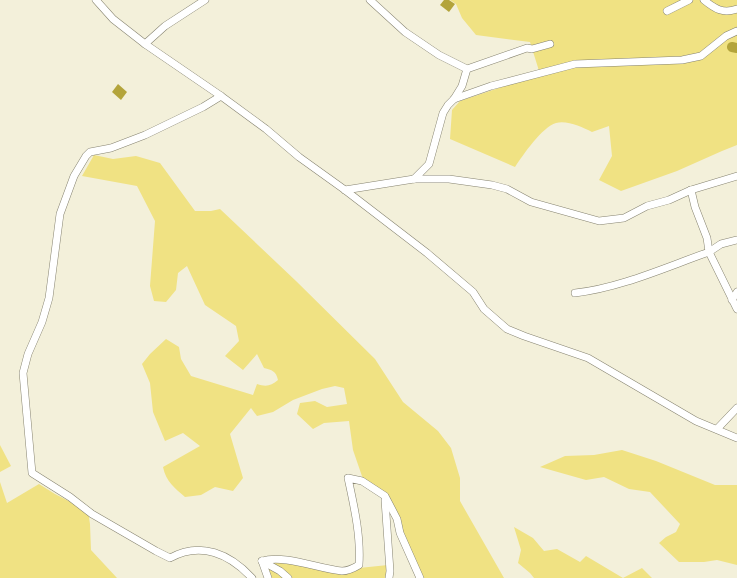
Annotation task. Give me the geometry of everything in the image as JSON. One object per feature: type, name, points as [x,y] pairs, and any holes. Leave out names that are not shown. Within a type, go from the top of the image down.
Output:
[{"type":"street","points":[[96,0],[113,19],[145,44],[266,129],[299,157],[345,190],[450,272],[473,292],[484,309],[507,329],[588,358],[696,421],[737,438]]},
{"type":"street","points":[[145,44],[165,26],[205,0]]},
{"type":"street","points":[[370,0],[405,32],[438,55],[467,69],[527,48],[532,49],[550,44]]},
{"type":"street","points":[[667,11],[689,0]]},
{"type":"street","points":[[704,0],[720,11],[726,12],[737,9]]},
{"type":"street","points":[[454,99],[491,86],[575,64],[682,60],[701,56],[726,36],[737,31]]},
{"type":"street","points":[[414,179],[429,164],[443,113],[462,86],[467,69]]},
{"type":"street","points":[[221,96],[203,107],[145,135],[111,148],[90,152],[86,156],[74,176],[60,214],[48,298],[42,322],[26,360],[23,373],[24,389],[32,473],[70,497],[92,514],[156,552],[170,558],[180,552],[206,550],[223,555],[234,562],[252,578]]},
{"type":"street","points":[[345,190],[414,179],[449,179],[492,185],[506,189],[531,202],[599,221],[624,218],[647,206],[669,200],[691,190],[737,176]]},
{"type":"street","points":[[691,190],[695,207],[708,238],[709,252],[737,309]]},
{"type":"street","points":[[575,293],[586,292],[622,283],[709,252],[721,244],[737,240]]},
{"type":"street","points":[[732,300],[737,292]]},
{"type":"street","points":[[717,429],[737,408]]},
{"type":"street","points":[[262,561],[268,559],[297,562],[343,571],[352,569],[359,565],[360,551],[354,507],[348,478],[362,481],[385,496],[397,519],[400,532],[420,578]]},
{"type":"street","points":[[385,496],[390,571],[389,578]]},
{"type":"street","points":[[262,561],[268,578]]},
{"type":"street","points":[[262,561],[280,571],[288,578]]},
{"type":"shaded area","points":[[444,0],[449,0],[455,4],[449,12],[440,5]]},
{"type":"shaded area","points":[[450,0],[737,0],[737,145],[677,171],[621,191],[599,180],[612,156],[609,126],[592,132],[570,123],[556,123],[539,136],[515,167],[450,139],[452,110],[460,101],[540,74],[530,42],[476,35],[462,18],[456,4]]},
{"type":"shaded area","points":[[118,84],[127,92],[121,100],[112,92]]},
{"type":"shaded area","points":[[94,155],[113,159],[136,156],[160,163],[195,211],[211,211],[220,209],[375,359],[403,402],[438,431],[451,448],[460,478],[460,501],[504,578],[417,578],[388,501],[364,482],[353,450],[349,421],[324,423],[313,429],[297,414],[300,403],[315,401],[327,407],[347,404],[344,388],[335,386],[322,389],[293,400],[273,412],[257,416],[251,408],[230,434],[243,478],[233,491],[215,487],[201,495],[185,497],[174,488],[166,477],[163,467],[200,446],[183,433],[165,441],[153,412],[150,383],[142,364],[150,354],[166,339],[179,347],[181,359],[191,376],[253,395],[257,384],[268,385],[273,384],[278,380],[273,371],[264,368],[257,354],[243,370],[225,356],[239,341],[236,326],[205,305],[187,266],[178,273],[176,290],[166,302],[154,301],[150,286],[155,221],[137,186],[82,176]]},
{"type":"shaded area","points":[[0,445],[11,466],[0,472]]},
{"type":"shaded area","points":[[622,450],[656,461],[715,485],[737,485],[737,565],[717,560],[704,562],[679,562],[659,543],[666,537],[676,532],[680,524],[650,492],[629,489],[604,477],[586,480],[540,467],[565,456],[594,455]]},
{"type":"shaded area","points":[[0,482],[7,503],[39,484],[88,511],[91,550],[117,578],[0,578]]},
{"type":"shaded area","points":[[514,527],[533,538],[544,551],[557,549],[580,562],[586,556],[623,578],[534,578],[518,563],[521,550]]},
{"type":"shaded area","points":[[264,560],[346,573],[359,568],[388,565],[385,578],[268,578],[262,561]]},
{"type":"shaded area","points":[[642,568],[652,578],[623,578]]},
{"type":"waterway","points":[[732,47],[737,48]]}]
